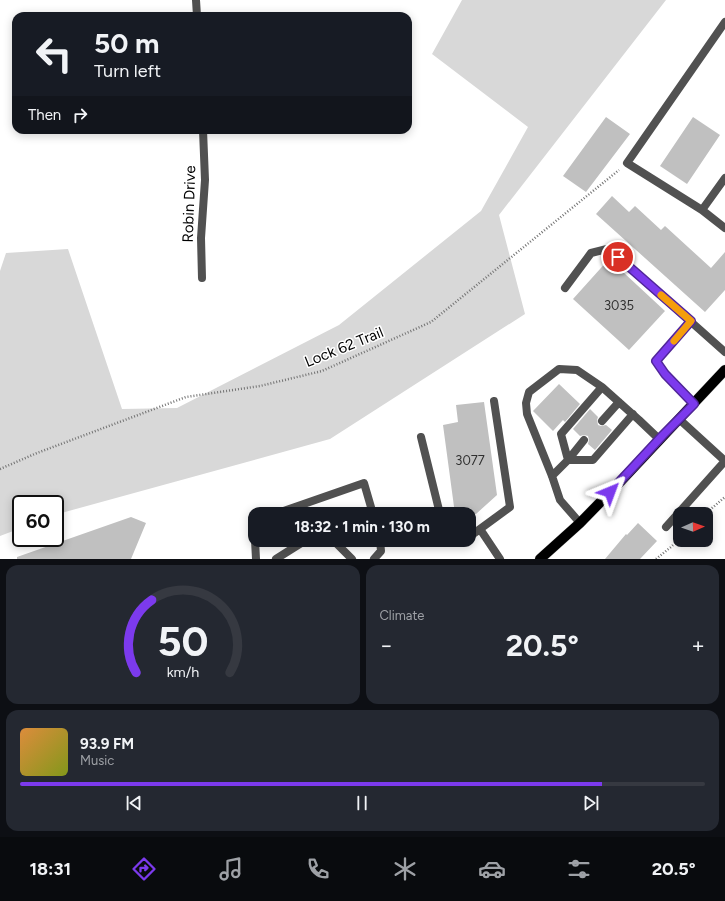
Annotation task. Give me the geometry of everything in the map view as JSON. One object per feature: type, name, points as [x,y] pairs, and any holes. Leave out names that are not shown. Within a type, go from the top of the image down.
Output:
[{"type":"main road","points":[[540,559],[580,523],[725,370]]},
{"type":"street","points":[[196,0],[196,12]]},
{"type":"street","points":[[725,22],[627,163],[702,210],[725,228]]},
{"type":"street","name":"Robin Drive","points":[[202,278],[201,238],[205,180],[203,134]]},
{"type":"street","points":[[702,210],[725,178]]},
{"type":"street","points":[[565,288],[591,253],[607,249],[618,257],[725,352]]},
{"type":"street","points":[[691,321],[656,361],[665,374],[694,404]]},
{"type":"street","points":[[580,523],[560,500],[527,414],[526,403],[529,392],[558,369],[577,370],[602,387],[660,439]]},
{"type":"street","points":[[568,460],[561,434],[602,387]]},
{"type":"street","points":[[476,532],[510,507],[494,401]]},
{"type":"street","points":[[602,421],[619,402]]},
{"type":"street","points":[[568,460],[593,460],[633,414]]},
{"type":"street","points":[[666,527],[725,461],[679,419]]},
{"type":"street","points":[[421,437],[438,507]]},
{"type":"street","points":[[552,476],[568,460],[584,440]]},
{"type":"street","points":[[295,507],[364,483],[371,507]]},
{"type":"street","points":[[480,529],[500,559]]},
{"type":"street","points":[[255,547],[256,559]]},
{"type":"street","points":[[276,559],[295,547]]},
{"type":"street","points":[[340,547],[352,559]]},
{"type":"street","points":[[374,559],[381,551],[381,547]]},
{"type":"path","name":"Lock 62 Trail","points":[[0,469],[37,453],[186,397],[260,386],[322,371],[431,322],[627,163]]},
{"type":"path","points":[[713,508],[725,497]]},
{"type":"path","points":[[656,559],[673,544]]},
{"type":"shaded area","points":[[462,0],[666,0],[499,215],[525,314],[330,439],[64,512],[64,495],[12,495],[12,531],[0,536],[0,271],[6,253],[68,249],[122,409],[177,408],[339,325],[481,211],[528,127],[432,54]]},
{"type":"building","points":[[606,117],[630,134],[586,192],[563,176]]},
{"type":"building","points":[[693,117],[720,135],[687,184],[660,166]]},
{"type":"building","points":[[612,196],[629,212],[635,206],[661,230],[665,226],[711,268],[725,252],[725,290],[705,312],[596,214]]},
{"type":"building","points":[[609,259],[665,311],[629,350],[573,299]]},
{"type":"building","points":[[559,384],[580,404],[565,422],[563,420],[553,431],[533,411]]},
{"type":"building","points":[[484,402],[497,495],[476,514],[476,507],[454,507],[443,425],[458,422],[456,405]]},
{"type":"building","points":[[590,409],[598,417],[598,425],[606,425],[612,430],[595,450],[588,444],[588,436],[580,436],[573,429]]},
{"type":"building","points":[[131,517],[146,523],[131,559],[17,559],[17,557],[46,547],[64,547],[64,541]]},
{"type":"building","points":[[638,523],[657,541],[640,559],[605,559],[626,534],[627,535]]},
{"type":"slow traffic","points":[[661,295],[691,321],[674,341]]},
{"type":"route","points":[[610,492],[694,404],[665,374],[656,361],[691,321],[618,257]]}]
